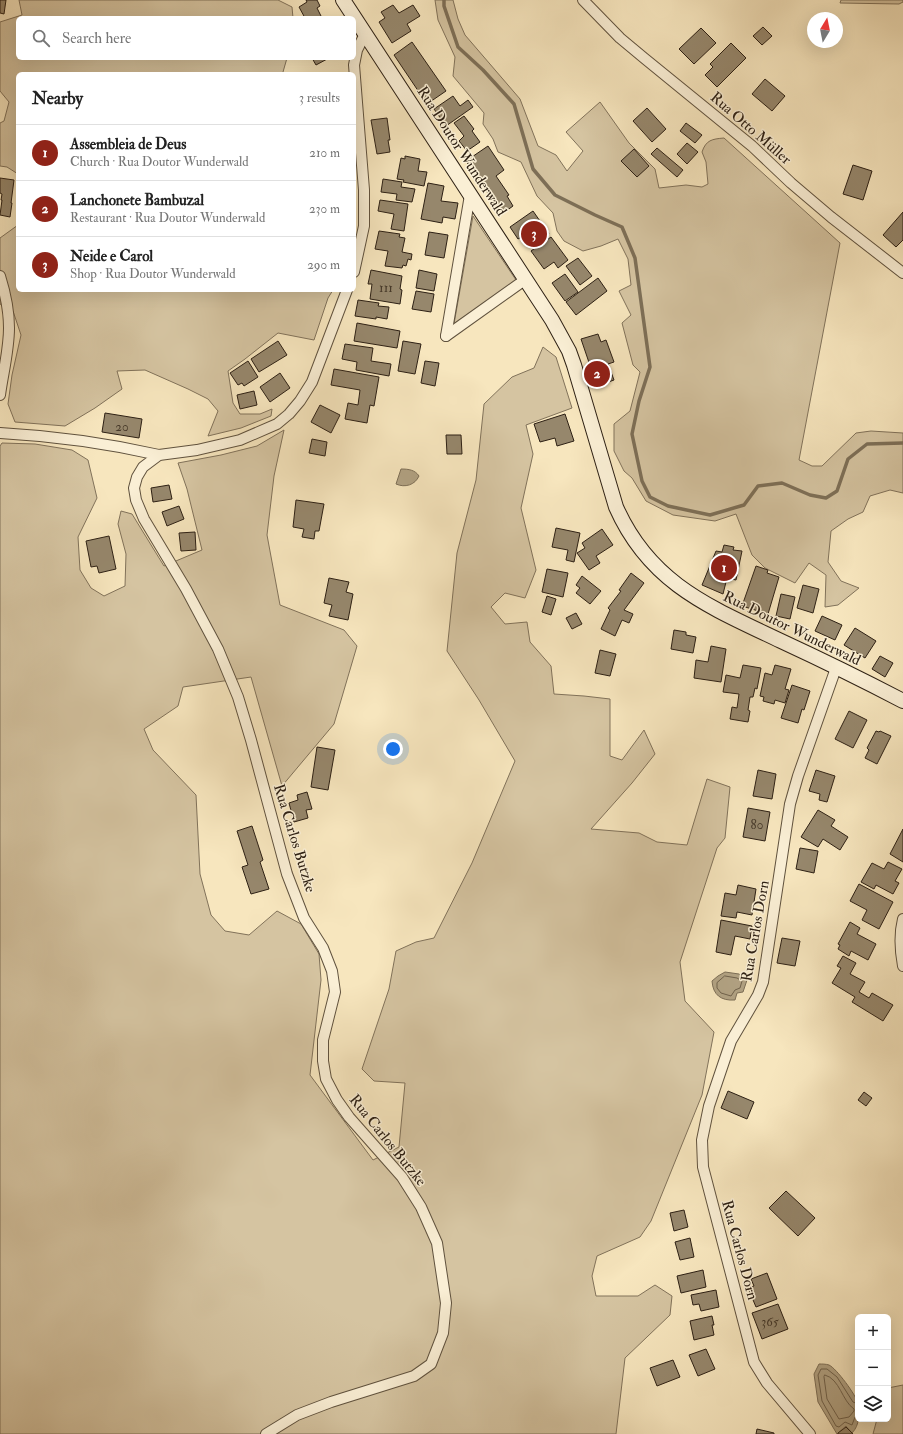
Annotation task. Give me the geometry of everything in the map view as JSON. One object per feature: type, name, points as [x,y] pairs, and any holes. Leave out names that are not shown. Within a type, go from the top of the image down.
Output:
[{"type":"street","name":"Rua Doutor Wunderwald","points":[[343,0],[353,16]]},
{"type":"street","name":"Rua Otto Müller","points":[[583,0],[620,38],[752,146],[791,183],[831,217],[903,273]]},
{"type":"street","name":"Rua Doutor Wunderwald","points":[[356,20],[526,279],[552,320],[569,351],[616,507],[623,525],[636,546],[666,576],[693,597],[717,611],[903,701]]},
{"type":"street","points":[[356,55],[365,34]]},
{"type":"street","points":[[355,60],[355,72]]},
{"type":"street","points":[[356,89],[364,190],[364,226],[356,263]]},
{"type":"street","points":[[470,195],[446,336],[526,279]]},
{"type":"street","points":[[0,276],[9,326],[0,395]]},
{"type":"street","name":"Rua Carlos Butzke","points":[[266,1434],[297,1415],[331,1402],[414,1376],[431,1364],[442,1333],[446,1303],[437,1243],[421,1207],[402,1177],[349,1117],[337,1100],[326,1079],[323,1060],[323,1040],[335,992],[332,972],[323,948],[304,918],[287,874],[238,697],[218,649],[186,589],[144,519],[136,500],[134,488],[137,476],[143,467],[159,455],[197,450],[240,440],[277,424],[289,414],[300,401],[312,382],[346,292]]},
{"type":"street","points":[[0,433],[72,439],[117,446],[159,455]]},
{"type":"street","name":"Rua Carlos Dorn","points":[[810,1434],[767,1383],[754,1362],[703,1167],[702,1140],[709,1106],[731,1041],[758,995],[763,982],[790,804],[798,776],[836,668]]},
{"type":"street","points":[[903,919],[900,929],[903,966]]},
{"type":"shaded area","points":[[19,0],[278,0],[292,7],[293,16],[19,16],[22,15]]},
{"type":"shaded area","points":[[435,0],[453,0],[458,19],[465,35],[520,99],[538,146],[556,155],[567,171],[583,151],[566,132],[600,102],[629,143],[655,169],[659,188],[686,185],[702,187],[708,184],[706,162],[702,152],[705,145],[710,141],[724,138],[840,243],[799,460],[812,466],[822,466],[856,433],[871,431],[903,433],[903,493],[890,490],[870,496],[863,512],[848,519],[831,531],[828,562],[841,581],[859,588],[838,605],[825,607],[826,575],[809,563],[795,583],[765,568],[752,555],[736,514],[715,521],[673,515],[646,501],[632,478],[624,471],[614,451],[614,424],[630,411],[640,372],[633,365],[622,323],[631,315],[619,291],[631,285],[628,259],[618,239],[583,251],[564,241],[557,231],[553,213],[537,196],[521,162],[498,152],[493,139],[483,124],[484,113],[453,76],[455,57],[438,20]]},
{"type":"shaded area","points":[[841,0],[903,0],[903,2],[899,4],[840,3]]},
{"type":"shaded area","points":[[16,17],[16,60],[286,60],[283,72],[16,72],[16,173],[7,167],[0,166],[0,123],[4,121],[9,102],[0,91],[0,22]]},
{"type":"shaded area","points":[[473,216],[516,280],[454,324]]},
{"type":"shaded area","points":[[16,226],[16,292],[332,292],[328,298],[314,340],[278,333],[228,371],[233,403],[240,414],[260,414],[272,409],[271,416],[241,428],[208,436],[218,411],[208,399],[145,370],[117,371],[122,389],[95,408],[65,426],[15,422],[8,404],[12,375],[21,335],[13,311],[0,304],[0,238]]},
{"type":"shaded area","points":[[543,347],[556,357],[572,408],[526,425],[533,454],[521,508],[536,570],[525,598],[505,593],[491,607],[505,624],[527,622],[530,642],[551,666],[554,694],[610,699],[610,756],[622,760],[644,730],[655,754],[632,783],[591,829],[639,833],[657,842],[687,845],[707,779],[730,787],[725,838],[717,848],[680,962],[685,1001],[714,1032],[702,1095],[651,1221],[640,1237],[597,1256],[592,1276],[596,1296],[638,1296],[655,1285],[672,1296],[670,1315],[625,1358],[616,1434],[0,1434],[0,446],[2,443],[35,444],[72,450],[88,460],[97,498],[78,537],[80,570],[91,588],[104,596],[125,586],[126,554],[118,524],[121,511],[132,514],[164,566],[202,550],[187,489],[178,463],[221,455],[257,446],[284,430],[274,476],[267,535],[280,605],[344,630],[357,646],[334,724],[282,786],[251,677],[183,687],[178,706],[144,729],[153,750],[196,795],[200,874],[211,915],[225,931],[249,935],[277,911],[301,924],[319,954],[321,980],[310,1075],[373,1160],[399,1147],[405,1083],[374,1081],[362,1069],[389,989],[396,951],[416,942],[434,938],[472,863],[515,761],[479,700],[447,651],[457,553],[476,480],[484,404],[512,377],[534,368]]},
{"type":"shaded area","points":[[903,1385],[903,1434],[873,1434],[876,1422],[891,1422],[891,1387]]},
{"type":"water","points":[[401,469],[412,470],[419,476],[412,484],[403,486],[396,484]]},
{"type":"water","points":[[725,972],[739,974],[747,980],[743,992],[737,993],[735,1000],[722,998],[714,990],[712,981]]},
{"type":"water","points":[[819,1364],[832,1367],[854,1395],[855,1422],[857,1422],[855,1430],[852,1433],[846,1426],[837,1434],[818,1402],[814,1374]]},
{"type":"building","points":[[0,0],[6,0],[4,14],[0,13]]},
{"type":"building","points":[[306,0],[317,0],[320,6],[317,8],[321,16],[304,16],[299,7],[307,2]]},
{"type":"building","points":[[393,5],[399,13],[413,5],[420,16],[407,24],[411,31],[392,43],[379,22],[385,18],[381,12]]},
{"type":"building","points":[[763,27],[772,36],[762,45],[753,36]]},
{"type":"building","points":[[701,28],[716,43],[694,64],[679,49]]},
{"type":"building","points":[[412,42],[446,91],[427,104],[394,55]]},
{"type":"building","points":[[731,43],[746,58],[717,87],[705,75],[713,67],[710,64]]},
{"type":"building","points":[[313,60],[325,60],[316,65]]},
{"type":"building","points":[[765,79],[785,96],[772,111],[752,94]]},
{"type":"building","points":[[453,96],[460,106],[468,100],[473,107],[446,126],[434,109]]},
{"type":"building","points":[[647,108],[666,129],[652,142],[633,121]]},
{"type":"building","points":[[464,116],[474,129],[472,131],[480,142],[467,151],[459,141],[464,136],[454,123]]},
{"type":"building","points":[[387,118],[390,152],[377,154],[371,120]]},
{"type":"building","points":[[686,123],[702,135],[695,143],[680,131]]},
{"type":"building","points":[[687,143],[698,152],[687,164],[677,154]]},
{"type":"building","points":[[488,146],[504,170],[496,176],[509,195],[507,196],[513,206],[502,214],[466,161]]},
{"type":"building","points":[[657,148],[683,170],[677,177],[651,154]]},
{"type":"building","points":[[634,149],[649,166],[637,177],[621,161]]},
{"type":"building","points":[[405,156],[420,159],[418,171],[427,172],[424,186],[403,182],[404,180],[397,179],[401,158],[405,159]]},
{"type":"building","points":[[853,165],[872,171],[863,200],[843,194]]},
{"type":"building","points":[[0,178],[14,180],[10,217],[0,215],[2,194],[0,193]]},
{"type":"building","points":[[383,179],[402,182],[401,187],[415,189],[412,202],[396,200],[397,194],[381,192]]},
{"type":"building","points":[[428,183],[444,186],[441,201],[458,203],[455,219],[443,217],[442,223],[421,219]]},
{"type":"building","points":[[380,200],[408,204],[404,231],[391,229],[394,214],[378,211]]},
{"type":"building","points":[[533,211],[549,234],[532,246],[525,235],[518,239],[510,227]]},
{"type":"building","points":[[903,212],[903,240],[896,247],[883,235]]},
{"type":"building","points":[[379,231],[400,234],[399,237],[405,238],[402,252],[412,254],[411,260],[408,259],[406,266],[403,265],[402,268],[385,266],[388,251],[375,249]]},
{"type":"building","points":[[429,232],[448,235],[444,258],[425,255]]},
{"type":"building","points":[[551,237],[568,260],[558,268],[554,262],[544,269],[531,251]]},
{"type":"building","points":[[578,258],[592,276],[580,285],[566,266]]},
{"type":"building","points":[[371,270],[402,276],[400,304],[370,299],[372,284],[368,284]]},
{"type":"building","points":[[419,270],[437,274],[434,291],[416,288]]},
{"type":"building","points":[[565,274],[578,292],[565,301],[552,283]]},
{"type":"building","points":[[598,278],[607,291],[576,315],[566,302]]},
{"type":"building","points":[[416,291],[434,294],[431,312],[412,309]]},
{"type":"building","points":[[358,300],[379,303],[378,306],[389,307],[387,319],[355,316]]},
{"type":"building","points":[[357,323],[400,331],[397,348],[354,341]]},
{"type":"building","points":[[598,334],[601,342],[606,340],[614,362],[608,364],[614,380],[597,386],[581,339]]},
{"type":"building","points":[[278,341],[287,355],[259,372],[251,359]]},
{"type":"building","points":[[403,341],[421,344],[415,374],[398,371]]},
{"type":"building","points":[[345,344],[373,348],[371,361],[391,364],[389,376],[356,370],[357,362],[342,359]]},
{"type":"building","points":[[248,361],[258,377],[244,386],[242,383],[238,385],[230,373]]},
{"type":"building","points":[[425,361],[439,363],[435,386],[421,383]]},
{"type":"building","points":[[334,369],[379,377],[374,406],[370,405],[367,423],[345,419],[348,403],[358,405],[360,390],[331,385]]},
{"type":"building","points":[[280,373],[290,388],[270,402],[260,387]]},
{"type":"building","points":[[254,391],[257,405],[240,409],[237,395]]},
{"type":"building","points":[[320,405],[340,415],[331,433],[311,422]]},
{"type":"building","points":[[105,413],[142,419],[139,438],[102,432]]},
{"type":"building","points":[[565,414],[574,441],[557,446],[555,438],[540,442],[534,424]]},
{"type":"building","points":[[446,435],[461,435],[462,454],[447,454]]},
{"type":"building","points":[[312,439],[327,442],[325,456],[309,453]]},
{"type":"building","points":[[169,485],[172,499],[153,502],[151,488]]},
{"type":"building","points":[[296,500],[324,504],[319,531],[315,531],[314,539],[302,537],[304,529],[293,527]]},
{"type":"building","points":[[179,506],[184,519],[167,526],[162,512]]},
{"type":"building","points":[[556,528],[580,533],[574,562],[566,560],[568,550],[552,547]]},
{"type":"building","points":[[602,529],[613,545],[596,556],[600,563],[589,570],[577,553],[585,548],[582,543]]},
{"type":"building","points":[[195,532],[196,550],[181,551],[179,533]]},
{"type":"building","points":[[109,536],[116,569],[99,573],[97,566],[91,567],[86,541]]},
{"type":"building","points":[[724,545],[734,547],[733,550],[742,551],[736,580],[727,578],[723,594],[702,585],[716,551],[722,552]]},
{"type":"building","points":[[756,566],[768,570],[767,573],[779,577],[768,614],[742,606]]},
{"type":"building","points":[[547,569],[568,573],[563,597],[542,592]]},
{"type":"building","points":[[631,573],[644,583],[624,610],[633,614],[629,623],[622,620],[615,636],[601,629],[610,610],[608,608],[621,591],[619,590]]},
{"type":"building","points":[[582,576],[601,591],[590,604],[576,593],[580,588],[576,585]]},
{"type":"building","points":[[329,578],[349,582],[346,592],[353,594],[348,620],[329,616],[332,605],[324,603]]},
{"type":"building","points":[[803,585],[819,589],[813,613],[797,608]]},
{"type":"building","points":[[781,594],[795,597],[790,619],[776,616]]},
{"type":"building","points":[[547,596],[556,599],[551,615],[542,612]]},
{"type":"building","points":[[576,613],[582,624],[572,629],[566,618]]},
{"type":"building","points":[[822,616],[842,625],[835,640],[815,631]]},
{"type":"building","points":[[855,628],[876,641],[865,658],[844,645]]},
{"type":"building","points":[[674,630],[686,632],[686,635],[696,637],[693,653],[671,649]]},
{"type":"building","points":[[711,646],[726,649],[721,682],[694,678],[696,660],[708,662]]},
{"type":"building","points":[[600,650],[616,654],[610,676],[595,673]]},
{"type":"building","points":[[880,656],[893,663],[885,677],[872,669]]},
{"type":"building","points":[[743,665],[761,668],[757,689],[755,688],[753,697],[750,697],[748,722],[730,719],[732,707],[737,708],[739,694],[723,692],[726,675],[740,678]]},
{"type":"building","points":[[775,665],[791,669],[785,689],[789,690],[785,703],[775,700],[774,704],[763,701],[764,697],[760,696],[765,673],[772,675]]},
{"type":"building","points":[[792,685],[810,691],[798,723],[781,718]]},
{"type":"building","points":[[849,711],[867,720],[853,748],[835,739]]},
{"type":"building","points":[[876,731],[880,731],[891,736],[877,764],[865,758],[869,750],[867,748]]},
{"type":"building","points":[[317,747],[335,750],[328,790],[311,787]]},
{"type":"building","points":[[758,770],[776,774],[772,799],[753,796]]},
{"type":"building","points":[[816,770],[835,776],[827,802],[819,800],[820,794],[809,791]]},
{"type":"building","points":[[307,792],[312,809],[306,810],[308,818],[294,822],[289,803],[298,800],[297,795]]},
{"type":"building","points":[[748,808],[770,812],[765,841],[743,837]]},
{"type":"building","points":[[818,810],[835,820],[831,826],[848,837],[840,850],[823,839],[818,847],[801,837]]},
{"type":"building","points":[[252,826],[263,860],[260,862],[269,889],[251,894],[242,867],[248,865],[237,831]]},
{"type":"building","points":[[903,829],[903,862],[890,854]]},
{"type":"building","points":[[800,848],[818,851],[814,873],[796,869]]},
{"type":"building","points":[[888,862],[902,869],[895,881],[899,883],[893,894],[876,885],[874,889],[861,882],[872,863],[884,869]]},
{"type":"building","points":[[859,884],[893,902],[879,929],[862,920],[867,910],[850,901]]},
{"type":"building","points":[[738,885],[756,889],[752,915],[737,912],[736,918],[721,916],[725,893],[736,895]]},
{"type":"building","points":[[721,920],[752,926],[750,939],[735,936],[731,955],[716,952]]},
{"type":"building","points":[[850,922],[860,928],[857,934],[876,944],[868,960],[851,951],[849,956],[838,949],[840,945],[838,944]]},
{"type":"building","points":[[782,938],[800,941],[795,966],[777,963]]},
{"type":"building","points":[[843,956],[856,963],[850,974],[865,982],[859,992],[869,998],[872,993],[893,1005],[883,1021],[852,1002],[855,997],[832,983],[841,968],[837,966]]},
{"type":"building","points":[[728,1091],[754,1102],[747,1119],[721,1108]]},
{"type":"building","points":[[864,1092],[872,1098],[866,1106],[858,1100]]},
{"type":"building","points":[[786,1191],[815,1218],[798,1236],[769,1208]]},
{"type":"building","points":[[684,1210],[688,1227],[674,1231],[670,1213]]},
{"type":"building","points":[[690,1238],[694,1257],[680,1260],[675,1242]]},
{"type":"building","points":[[703,1270],[706,1287],[681,1293],[677,1276]]},
{"type":"building","points":[[767,1273],[777,1299],[756,1307],[748,1288],[754,1286],[751,1279]]},
{"type":"building","points":[[716,1290],[719,1307],[701,1311],[699,1304],[693,1305],[691,1295]]},
{"type":"building","points":[[778,1304],[788,1329],[762,1339],[752,1313]]},
{"type":"building","points":[[712,1316],[714,1335],[694,1340],[690,1321]]},
{"type":"building","points":[[706,1349],[715,1369],[698,1376],[689,1355]]},
{"type":"building","points":[[673,1360],[680,1377],[657,1386],[650,1368]]},
{"type":"building","points":[[846,1427],[853,1434],[838,1434],[838,1433]]},
{"type":"building","points":[[757,1429],[774,1433],[774,1434],[756,1434]]},
{"type":"waterway","points":[[444,0],[444,6],[458,47],[483,70],[514,104],[533,169],[555,195],[622,227],[635,258],[650,367],[639,401],[632,434],[642,481],[650,497],[668,506],[710,515],[744,505],[758,486],[782,483],[810,495],[826,498],[837,491],[848,459],[867,444],[903,443]]},
{"type":"place","name":"Neide e Carol","points":[[534,234]]},
{"type":"place","name":"Lanchonete Bambuzal","points":[[597,374]]},
{"type":"place","name":"Assembleia de Deus","points":[[724,568]]}]
